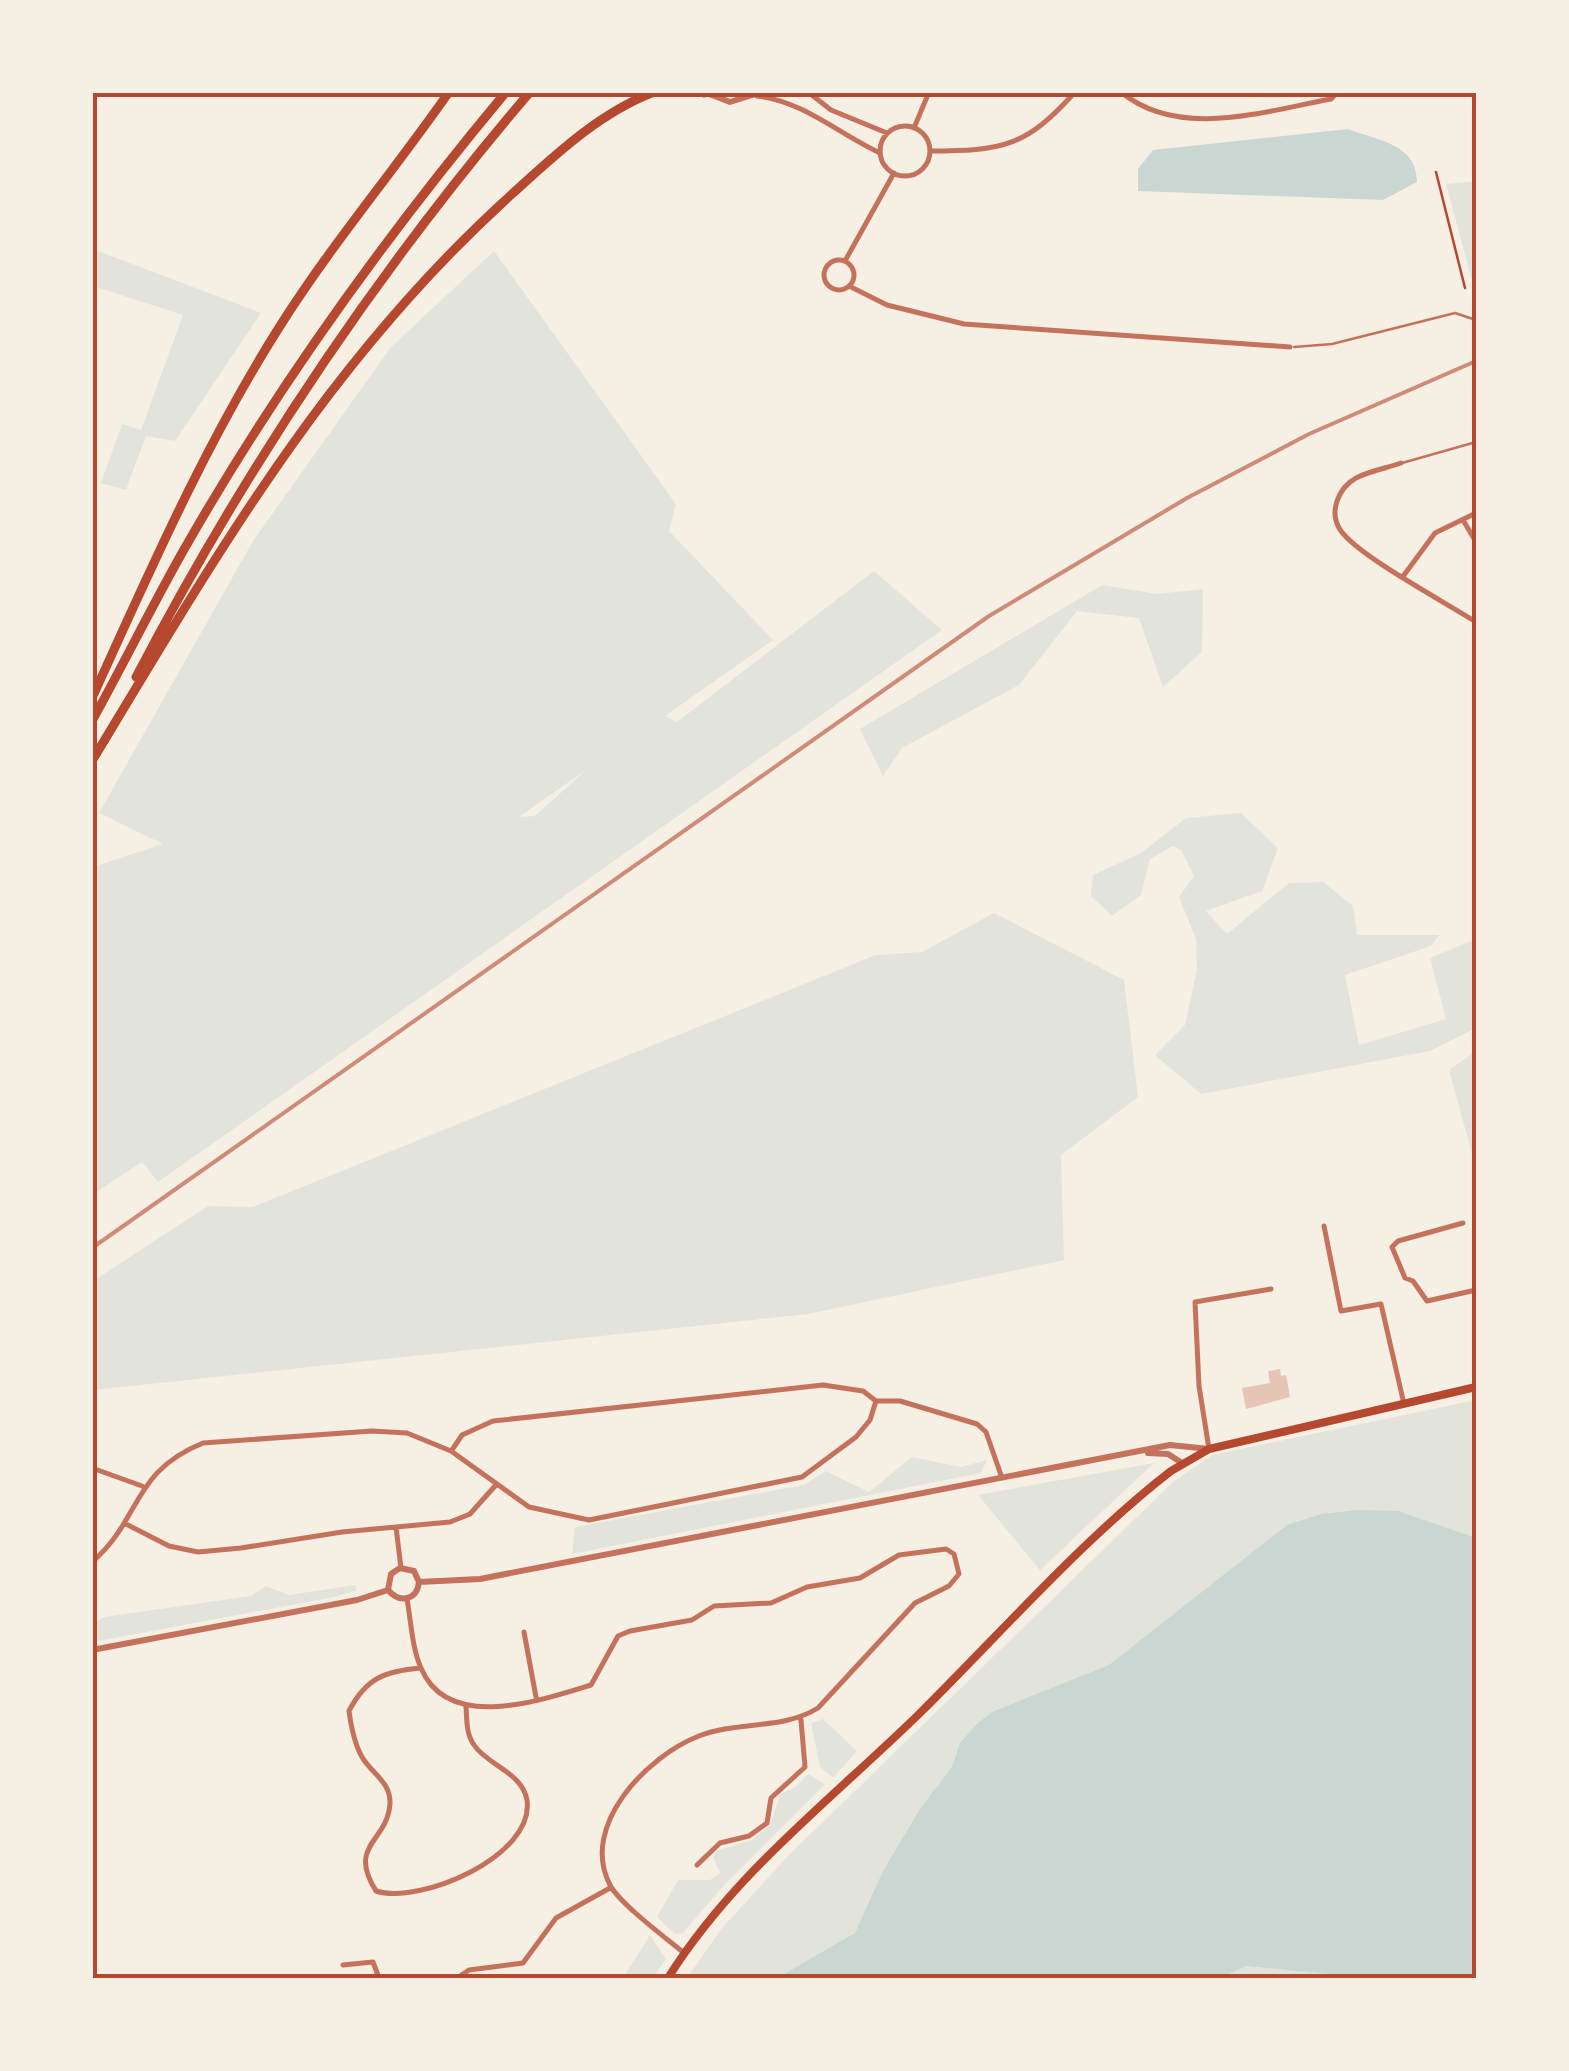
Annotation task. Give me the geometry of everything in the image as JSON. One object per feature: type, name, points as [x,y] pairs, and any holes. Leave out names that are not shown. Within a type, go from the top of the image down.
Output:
[{"type":"highway","points":[[92,698],[179,508],[255,366],[319,267],[449,92]]},
{"type":"highway","points":[[92,720],[182,552],[298,365],[404,218],[506,92]]},
{"type":"highway","points":[[92,760],[201,557],[300,395],[417,231],[530,92]]},
{"type":"highway","points":[[92,760],[252,496],[352,361],[452,251],[527,180],[604,118],[654,92]]},
{"type":"main road","points":[[668,1978],[731,1891],[1150,1488],[1182,1463],[1209,1449],[1476,1387]]},
{"type":"street","points":[[704,92],[730,102],[760,94],[788,102],[839,134],[880,153],[894,173]]},
{"type":"street","points":[[808,92],[831,110],[887,133]]},
{"type":"street","points":[[914,128],[928,92]]},
{"type":"street","points":[[930,151],[998,150],[1026,139],[1076,92]]},
{"type":"street","points":[[1121,92],[1154,112],[1226,118],[1331,99],[1338,92]]},
{"type":"street","points":[[880,153],[887,133],[902,126],[925,135],[930,151],[918,172],[894,173]]},
{"type":"street","points":[[894,173],[845,261],[826,266],[824,280],[835,290],[849,286],[887,304],[964,324],[1290,347]]},
{"type":"street","points":[[845,261],[854,272],[849,286]]},
{"type":"street","points":[[1401,464],[1356,478],[1344,488],[1334,510],[1342,532],[1476,622]]},
{"type":"street","points":[[1404,574],[1435,533],[1476,513]]},
{"type":"street","points":[[1463,520],[1476,542]]},
{"type":"street","points":[[1464,1223],[1398,1240],[1392,1247],[1405,1278],[1413,1281],[1427,1302],[1476,1290]]},
{"type":"street","points":[[1324,1226],[1341,1312],[1381,1304],[1404,1404]]},
{"type":"street","points":[[419,1582],[480,1579],[1178,1444],[1209,1449],[1195,1302],[1271,1289]]},
{"type":"street","points":[[451,1451],[462,1435],[493,1420],[824,1384],[863,1391],[876,1401],[900,1401],[977,1424],[986,1432],[1002,1478]]},
{"type":"street","points":[[92,1562],[124,1523],[142,1486],[177,1453],[203,1443],[372,1432],[406,1434],[451,1451],[495,1486],[546,1514],[589,1520],[802,1478],[844,1447],[870,1420],[876,1401]]},
{"type":"street","points":[[1141,1453],[1168,1454],[1182,1463]]},
{"type":"street","points":[[92,1468],[142,1486]]},
{"type":"street","points":[[124,1523],[170,1546],[198,1552],[450,1522],[470,1514],[495,1486]]},
{"type":"street","points":[[396,1527],[401,1568]]},
{"type":"street","points":[[407,1599],[420,1668],[432,1686],[466,1707],[536,1698],[591,1685],[618,1636],[630,1631],[692,1620],[714,1606],[771,1602],[808,1587],[860,1578],[899,1555],[946,1550],[954,1554],[959,1574],[948,1586],[915,1602],[818,1708],[801,1718],[702,1734],[674,1747],[624,1794],[602,1836],[611,1887],[684,1954]]},
{"type":"street","points":[[388,1590],[390,1574],[401,1568],[414,1572],[419,1582],[417,1592],[407,1599]]},
{"type":"street","points":[[92,1650],[357,1600],[388,1590],[407,1599]]},
{"type":"street","points":[[524,1632],[536,1698]]},
{"type":"street","points":[[420,1668],[392,1670],[372,1679],[360,1690],[349,1711],[362,1758],[388,1787],[390,1806],[365,1850],[364,1865],[376,1892],[390,1896],[460,1880],[492,1858],[522,1829],[526,1800],[508,1773],[475,1748],[466,1707]]},
{"type":"street","points":[[697,1865],[720,1843],[749,1836],[766,1823],[771,1798],[804,1767],[801,1718]]},
{"type":"street","points":[[457,1978],[469,1970],[523,1963],[556,1918],[611,1887]]},
{"type":"street","points":[[343,1965],[373,1962],[379,1978]]},
{"type":"lane","points":[[1290,347],[1332,344],[1454,313],[1476,320]]},
{"type":"lane","points":[[1401,464],[1476,442]]},
{"type":"path","points":[[1436,172],[1466,288]]},
{"type":"shaded area","points":[[1348,129],[1403,152],[1411,159],[1417,182],[1383,200],[1138,191],[1138,169],[1153,150]]},
{"type":"shaded area","points":[[1476,181],[1476,296],[1446,184]]},
{"type":"shaded area","points":[[93,249],[261,313],[175,441],[146,436],[126,490],[101,483],[122,424],[141,430],[183,315],[93,286]]},
{"type":"shaded area","points":[[494,251],[676,504],[669,531],[773,640],[665,716],[677,722],[874,571],[942,630],[158,1182],[142,1162],[93,1194],[93,867],[163,844],[99,813],[253,541],[391,347]],"holes":[[[586,770],[535,816],[520,817]]]},
{"type":"shaded area","points":[[1102,585],[1157,594],[1203,589],[1202,652],[1163,687],[1139,618],[1077,611],[1019,685],[902,748],[883,776],[860,729]]},
{"type":"shaded area","points":[[1241,813],[1278,848],[1262,891],[1206,911],[1227,934],[1289,883],[1323,882],[1353,906],[1357,935],[1439,935],[1431,946],[1345,975],[1359,1045],[1446,1019],[1430,958],[1476,939],[1476,1028],[1430,1051],[1201,1094],[1155,1055],[1185,1025],[1197,970],[1196,939],[1179,897],[1194,876],[1182,851],[1173,846],[1150,859],[1141,895],[1112,916],[1091,896],[1093,875],[1141,853],[1186,818]]},
{"type":"shaded area","points":[[994,913],[1124,980],[1138,1097],[1061,1155],[1064,1260],[808,1314],[93,1390],[93,1281],[208,1206],[253,1207],[876,955],[922,952]]},
{"type":"shaded area","points":[[1476,1051],[1476,1168],[1449,1070]]},
{"type":"shaded area","points":[[1476,1400],[1476,1978],[687,1978],[722,1928],[789,1855],[1173,1482],[1212,1455]]},
{"type":"shaded area","points":[[912,1457],[961,1467],[987,1460],[981,1473],[572,1554],[575,1527],[804,1485],[826,1471],[869,1492]]},
{"type":"shaded area","points":[[1154,1463],[1040,1570],[978,1495]]},
{"type":"shaded area","points":[[1398,1511],[1476,1538],[1476,1978],[1370,1978],[1246,1966],[1220,1978],[777,1978],[855,1933],[883,1871],[920,1809],[952,1767],[960,1743],[977,1724],[992,1712],[1109,1665],[1287,1525],[1321,1514]]},
{"type":"shaded area","points":[[355,1585],[357,1590],[339,1596],[93,1642],[93,1624],[104,1617],[251,1596],[266,1586],[289,1595]]},
{"type":"shaded area","points":[[823,1719],[857,1751],[833,1778],[820,1767],[811,1723]]},
{"type":"shaded area","points":[[808,1774],[825,1784],[726,1883],[683,1933],[675,1934],[657,1917],[678,1880],[710,1880],[720,1873],[713,1857],[718,1850],[752,1840],[771,1824],[780,1794],[795,1787]]},
{"type":"shaded area","points":[[650,1935],[666,1959],[653,1978],[623,1978]]},
{"type":"building","points":[[1280,1369],[1281,1376],[1286,1375],[1290,1397],[1246,1409],[1242,1388],[1270,1383],[1268,1371]]},
{"type":"railway","points":[[92,1248],[989,616],[1187,498],[1309,434],[1476,361]]}]
